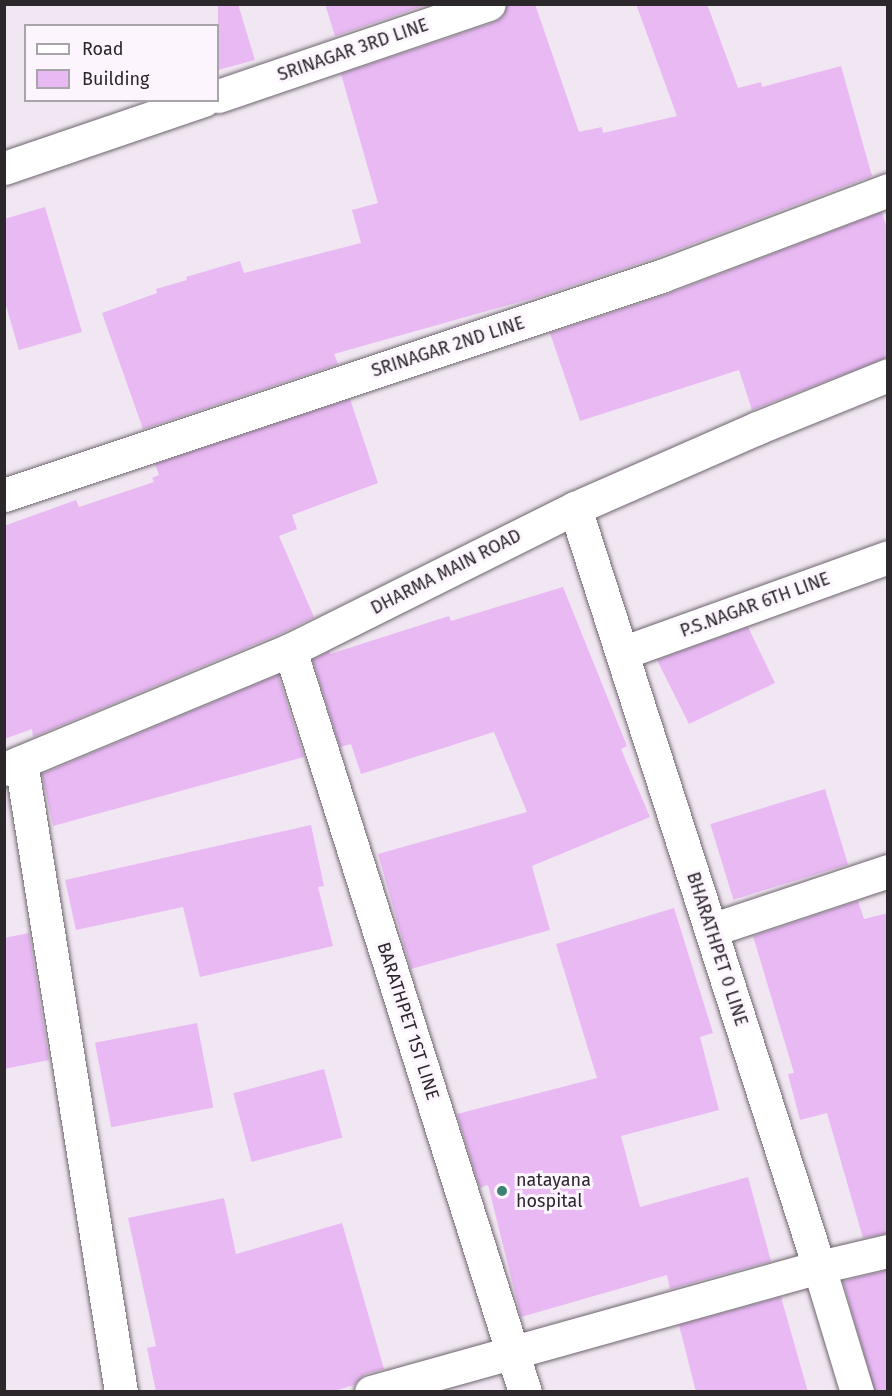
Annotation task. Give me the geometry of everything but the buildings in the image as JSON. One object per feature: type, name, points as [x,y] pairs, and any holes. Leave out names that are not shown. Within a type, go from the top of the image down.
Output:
[{"type":"street","name":"SRINAGAR 3RD LINE","points":[[219,96],[489,4]]},
{"type":"street","points":[[4,168],[198,102]]},
{"type":"street","name":"SRINAGAR 2ND LINE","points":[[4,495],[662,276],[888,190]]},
{"type":"street","name":"DHARMA MAIN ROAD","points":[[13,765],[290,650],[575,508],[886,382]]},
{"type":"street","name":"BHARATHPET 0 LINE","points":[[575,508],[857,1392]]},
{"type":"street","name":"P.S.NAGAR 6TH LINE","points":[[622,653],[888,557]]},
{"type":"street","name":"BARATHPET 1ST LINE","points":[[290,650],[525,1392]]},
{"type":"street","points":[[13,765],[121,1392]]},
{"type":"street","points":[[711,930],[888,871]]},
{"type":"street","points":[[371,1392],[819,1267],[888,1251]]},
{"type":"place","name":"natayana hospital","points":[[502,1191]]}]
